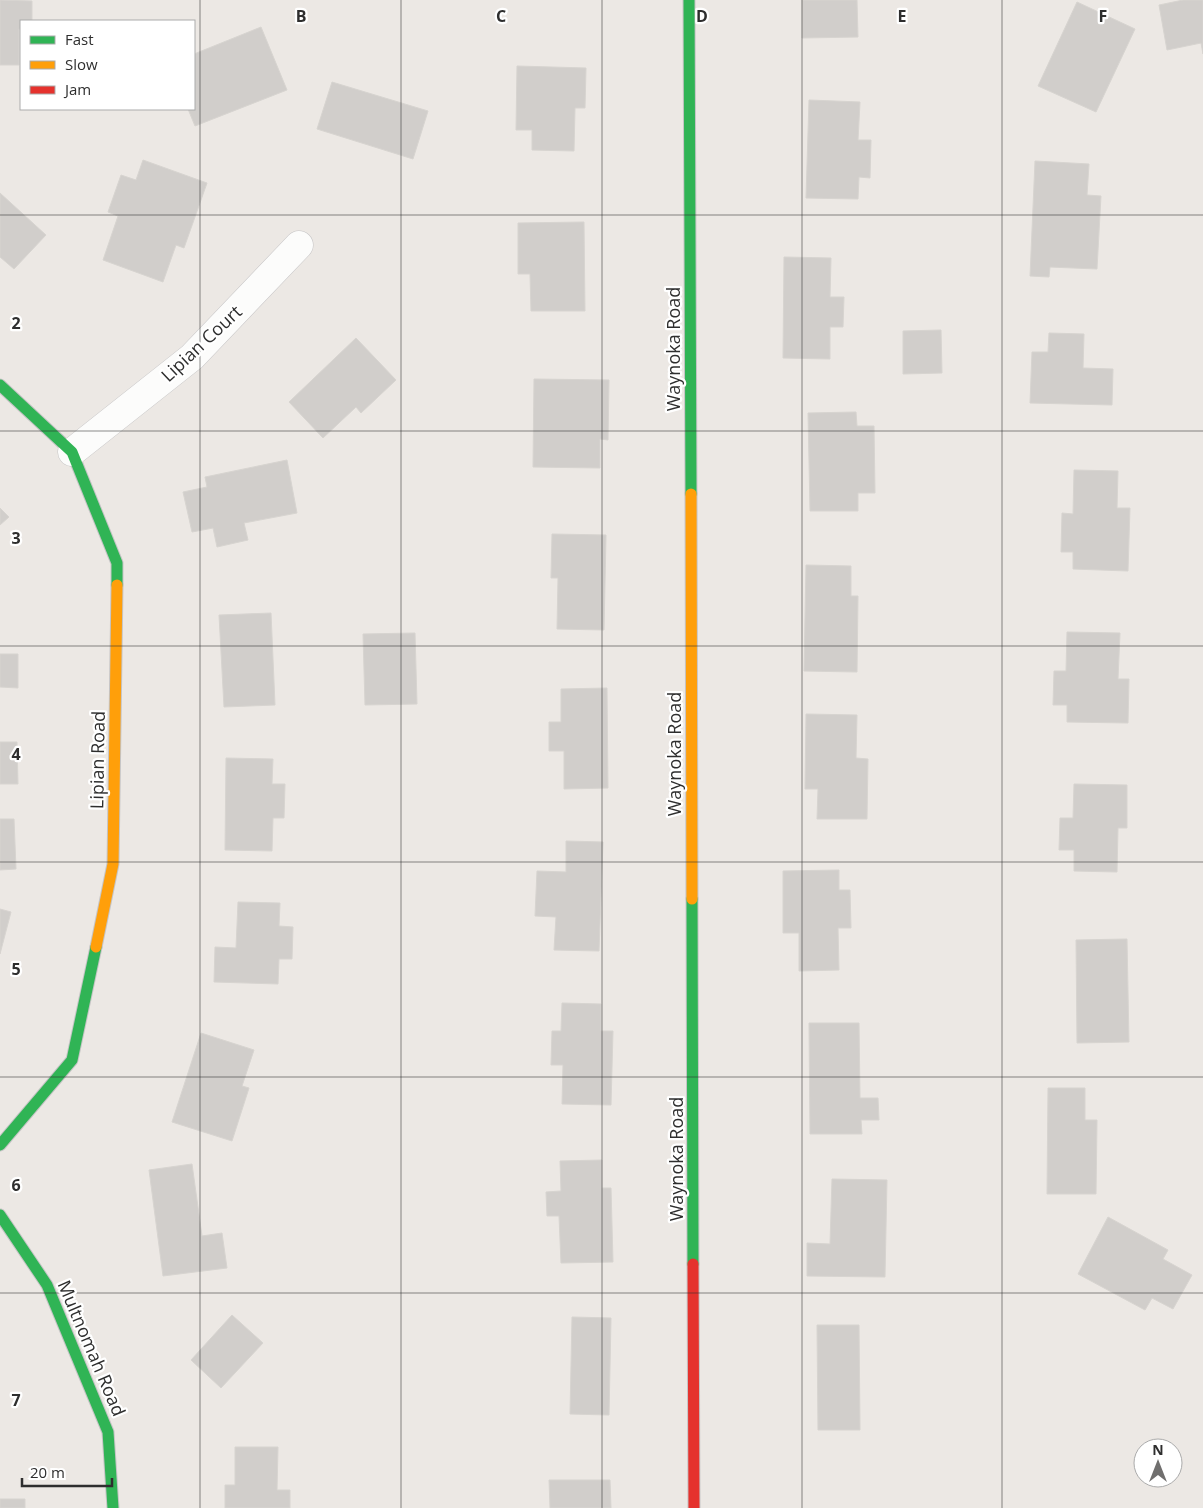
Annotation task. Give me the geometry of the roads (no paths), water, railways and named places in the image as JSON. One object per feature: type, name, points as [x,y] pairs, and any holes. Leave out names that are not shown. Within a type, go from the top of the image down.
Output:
[{"type":"street","name":"Waynoka Road","points":[[689,0],[694,1508]]},
{"type":"street","name":"Lipian Court","points":[[72,452],[192,357],[299,244]]},
{"type":"street","name":"Lipian Road","points":[[0,385],[72,452],[117,563],[113,864],[72,1060],[0,1145]]},
{"type":"street","name":"Multnomah Road","points":[[0,1215],[47,1285],[108,1432],[113,1508]]}]
